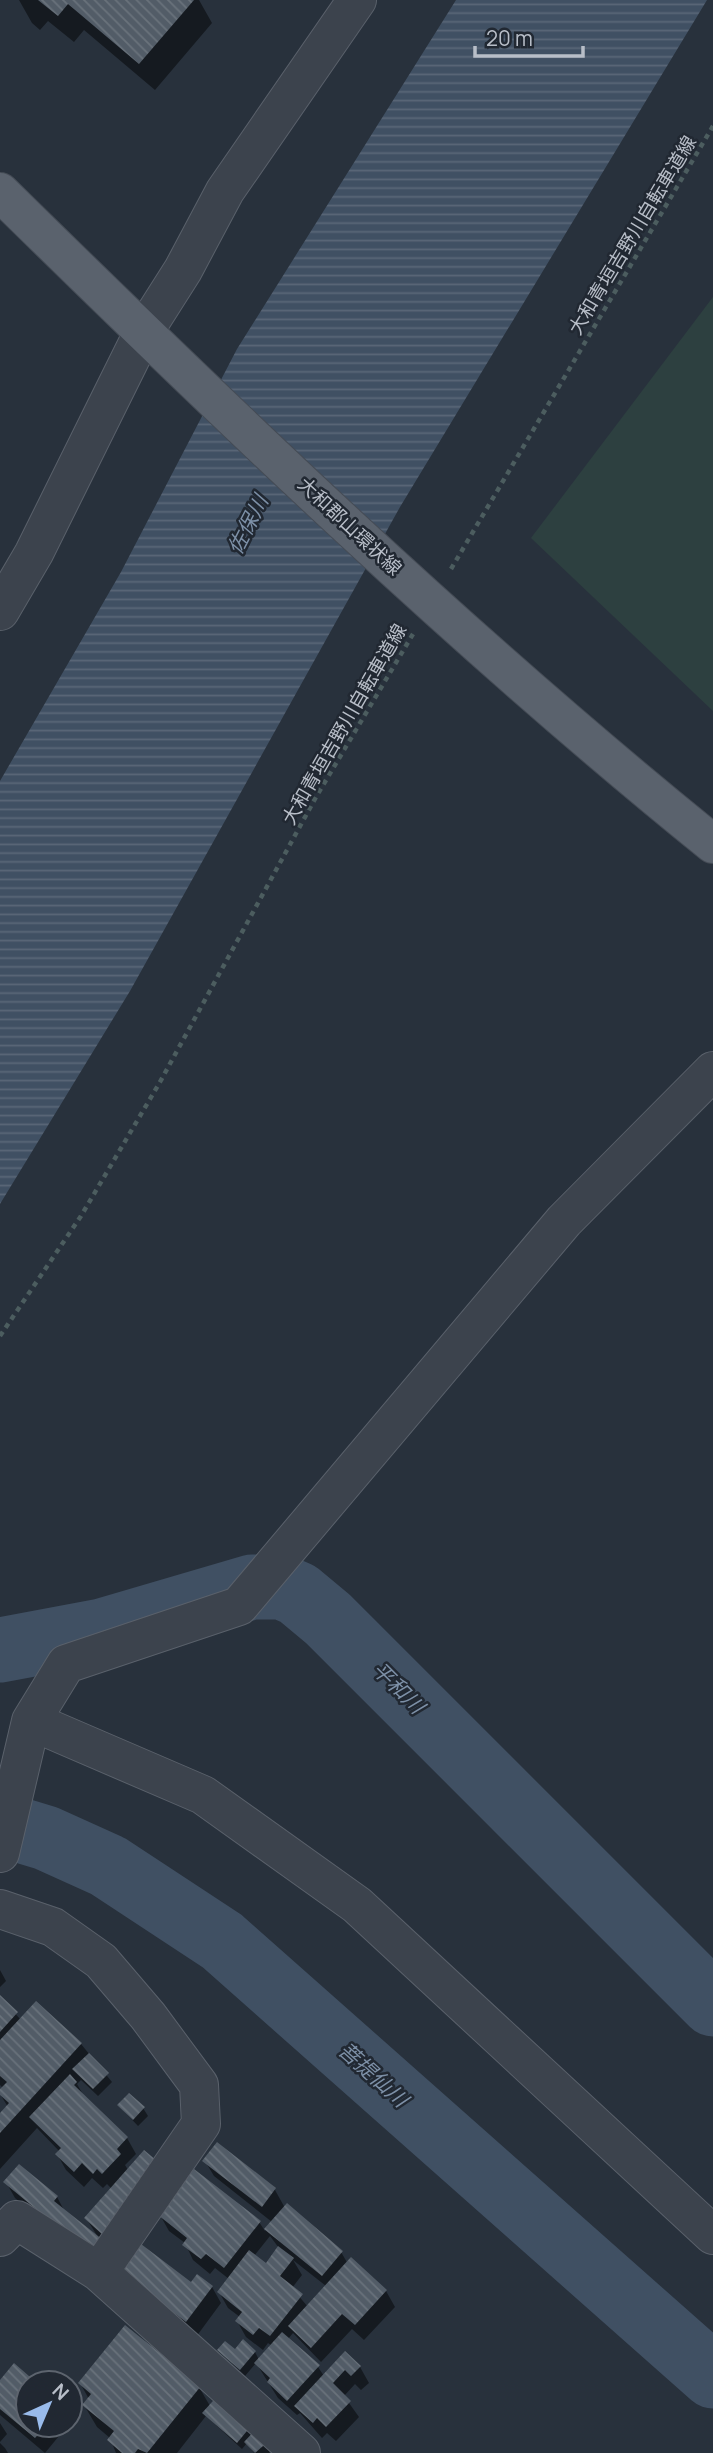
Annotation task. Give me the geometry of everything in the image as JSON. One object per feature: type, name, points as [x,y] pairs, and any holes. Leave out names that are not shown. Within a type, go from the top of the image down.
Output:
[{"type":"main road","name":"大和郡山環状線","points":[[0,192],[154,342],[419,590],[595,745],[713,844]]},
{"type":"street","points":[[0,611],[154,342],[183,270],[225,191],[357,0]]},
{"type":"street","points":[[0,1853],[31,1721],[66,1664],[239,1606],[564,1221],[713,1070]]},
{"type":"street","points":[[31,1721],[203,1795],[357,1905],[713,2235]]},
{"type":"street","points":[[0,1909],[53,1927],[101,1961],[148,2016],[200,2085],[201,2124],[99,2272]]},
{"type":"street","points":[[0,2237],[17,2220],[99,2272],[301,2453]]},
{"type":"path","name":"大和青垣吉野川自転車道線","points":[[0,1336],[94,1194],[160,1082],[316,797],[419,590],[713,126]]},
{"type":"shaded area","points":[[713,297],[713,711],[531,538]]},
{"type":"water","name":"佐保川","points":[[456,0],[707,0],[400,507],[130,991],[0,1204],[0,781],[121,572],[237,349]]},
{"type":"building","points":[[38,0],[194,0],[139,64],[68,4],[58,16]]},
{"type":"building","points":[[0,1995],[18,2012],[0,2032]]},
{"type":"building","points":[[36,2001],[82,2043],[0,2133],[0,2113],[9,2103],[0,2095],[0,2089],[7,2082],[0,2076],[0,2040]]},
{"type":"building","points":[[89,2053],[109,2073],[93,2089],[72,2069]]},
{"type":"building","points":[[70,2074],[77,2082],[74,2085],[128,2137],[117,2149],[121,2154],[102,2174],[97,2169],[93,2174],[82,2163],[74,2172],[55,2154],[61,2148],[29,2117]]},
{"type":"building","points":[[129,2093],[145,2107],[133,2120],[117,2105]]},
{"type":"building","points":[[217,2142],[276,2188],[262,2207],[202,2161]]},
{"type":"building","points":[[144,2150],[163,2166],[103,2235],[84,2218]]},
{"type":"building","points":[[19,2164],[58,2196],[54,2201],[103,2240],[91,2254],[3,2182]]},
{"type":"building","points":[[194,2169],[261,2221],[224,2268],[206,2254],[201,2259],[182,2245],[187,2238],[158,2215]]},
{"type":"building","points":[[287,2203],[343,2251],[322,2276],[264,2229]]},
{"type":"building","points":[[141,2244],[191,2282],[197,2274],[213,2286],[186,2322],[120,2272]]},
{"type":"building","points":[[278,2246],[294,2258],[280,2276],[303,2294],[270,2336],[259,2328],[253,2335],[235,2321],[242,2312],[217,2292],[249,2250],[266,2263]]},
{"type":"building","points":[[351,2257],[387,2290],[355,2325],[342,2314],[311,2348],[288,2326]]},
{"type":"building","points":[[125,2325],[201,2386],[147,2453],[138,2449],[135,2453],[122,2453],[107,2440],[114,2431],[84,2407],[91,2394],[84,2388],[84,2376]]},
{"type":"building","points":[[282,2332],[320,2365],[287,2401],[267,2382],[270,2378],[254,2363]]},
{"type":"building","points":[[243,2339],[256,2351],[240,2370],[217,2350],[225,2341],[235,2349]]},
{"type":"building","points":[[345,2351],[361,2366],[351,2376],[345,2370],[333,2383],[351,2401],[326,2427],[317,2418],[313,2423],[294,2406]]},
{"type":"building","points":[[14,2363],[21,2369],[14,2369],[14,2421],[0,2409],[0,2380]]},
{"type":"building","points":[[222,2391],[256,2420],[237,2443],[202,2413]]},
{"type":"building","points":[[258,2427],[271,2439],[255,2453],[244,2442]]},
{"type":"waterway","name":"平和川","points":[[0,1650],[102,1631],[252,1587],[282,1587],[298,1594],[328,1619],[713,2004]]},
{"type":"waterway","name":"菩提仙川","points":[[0,1824],[46,1838],[108,1866],[222,1941],[713,2376]]}]
